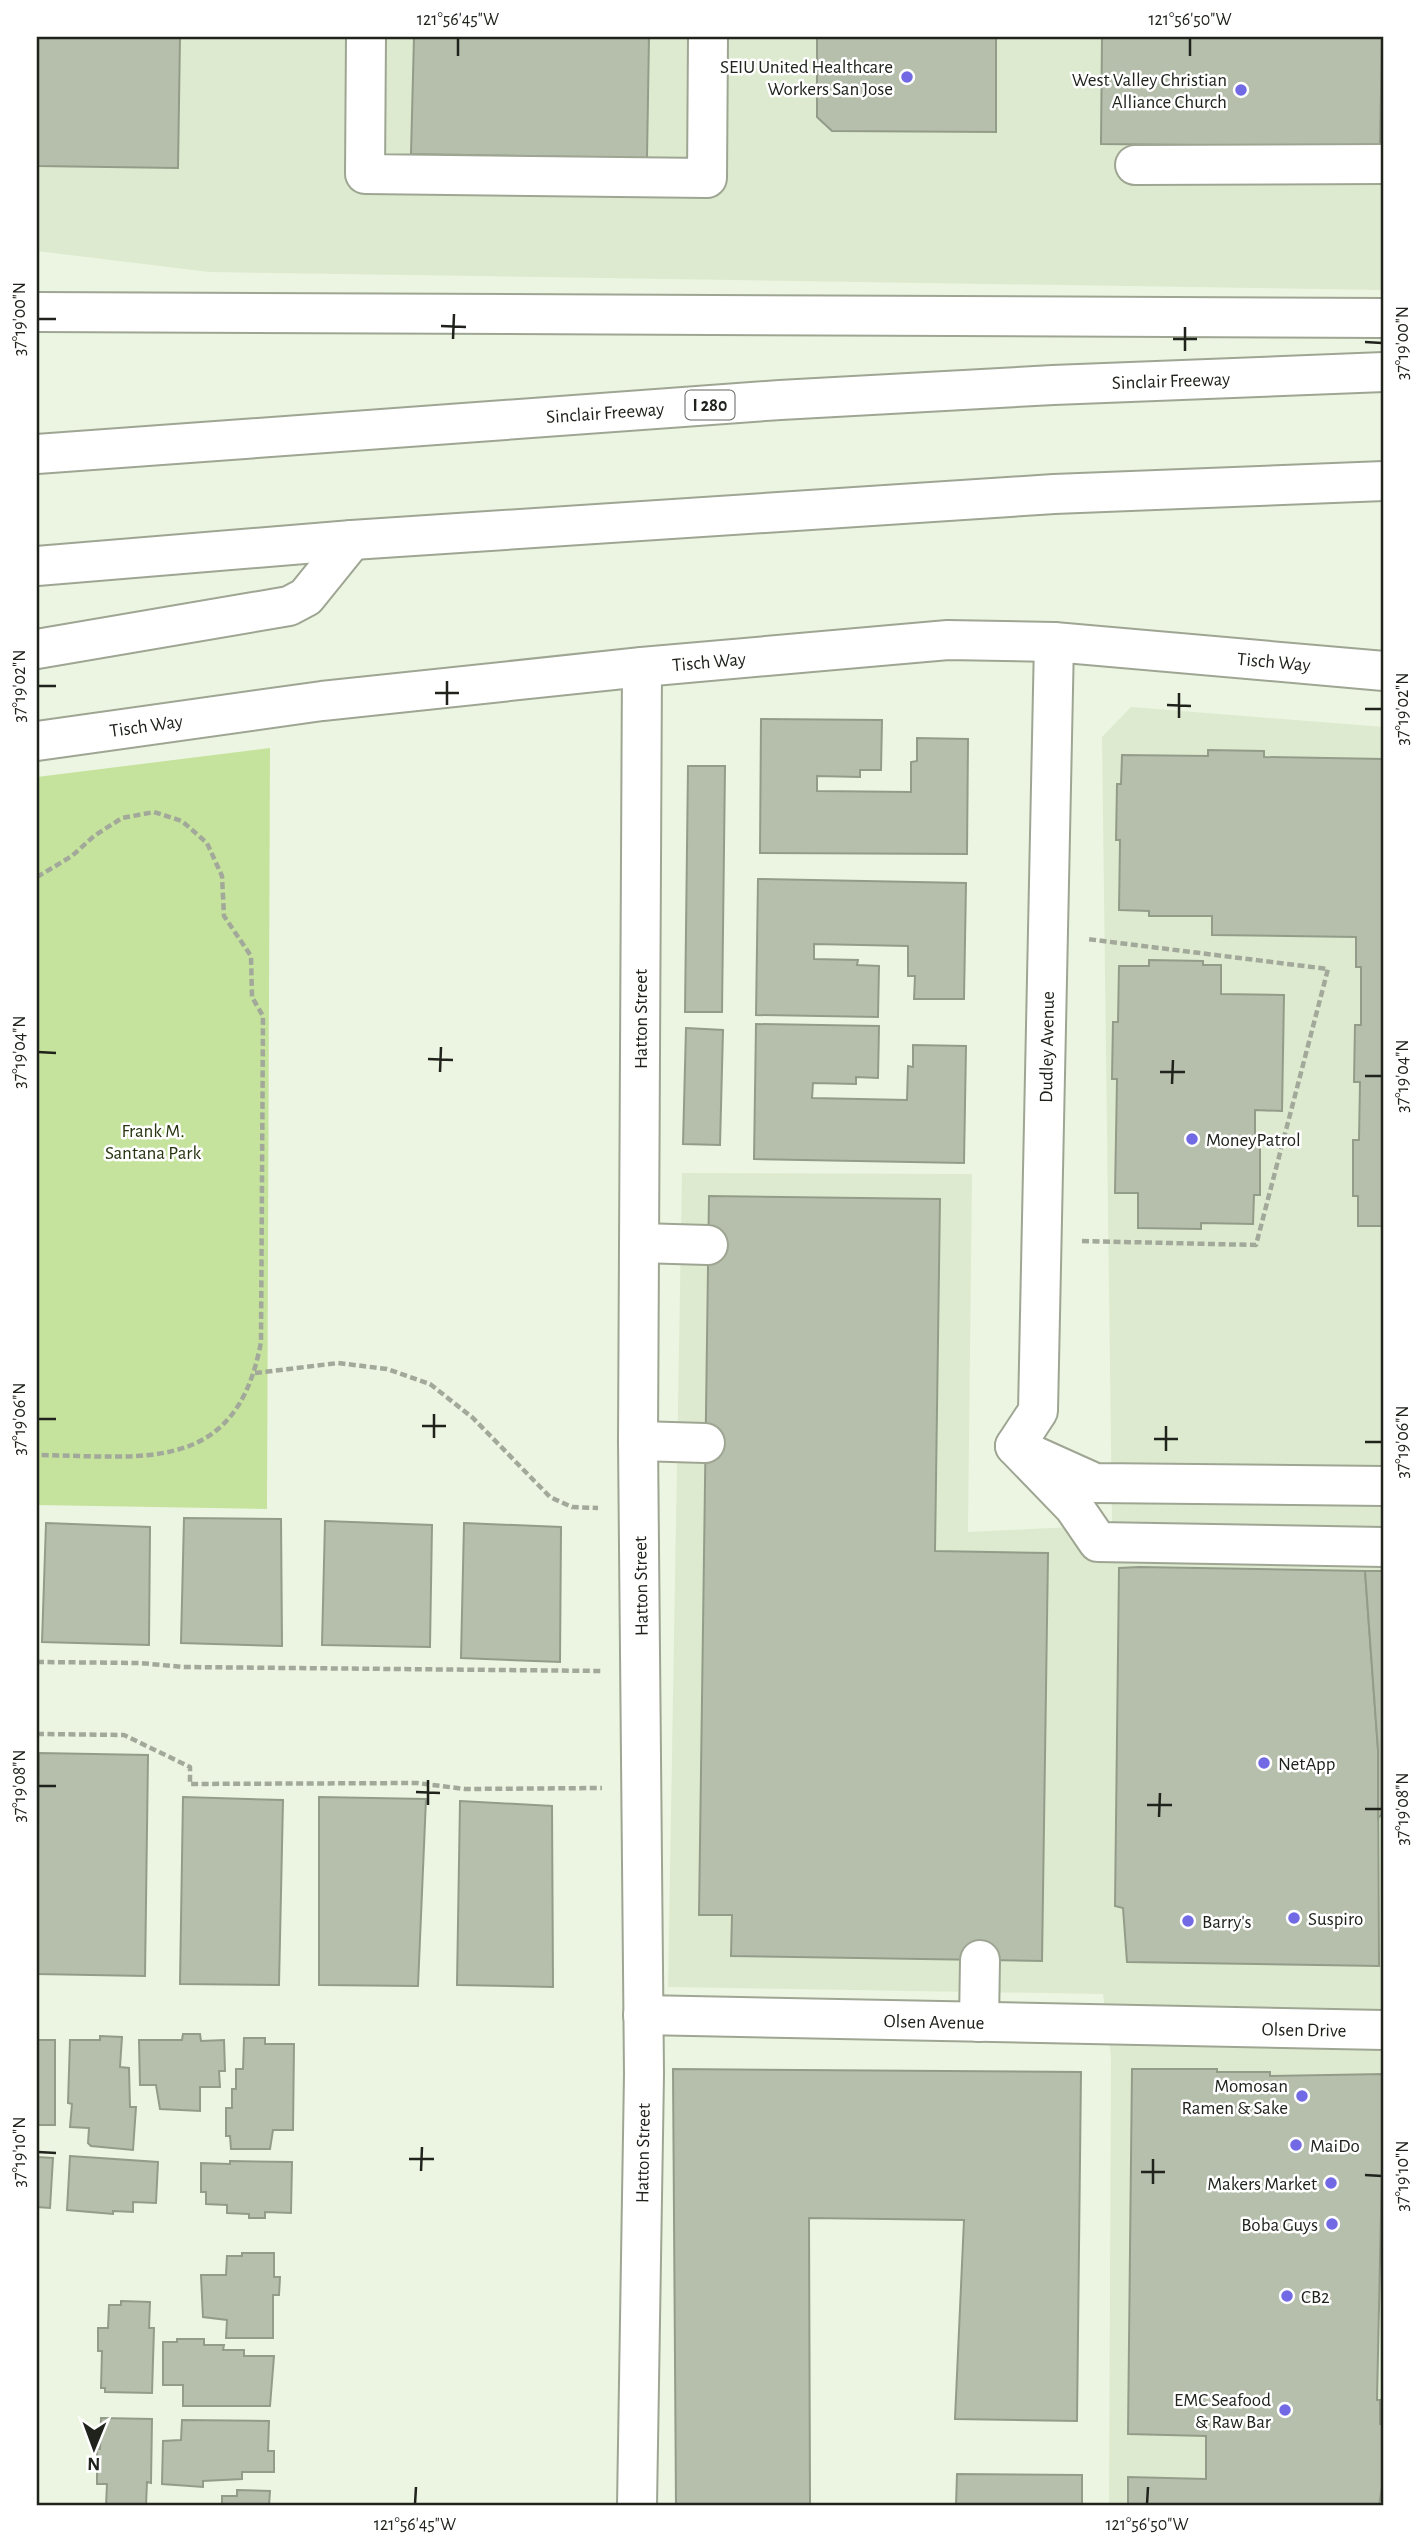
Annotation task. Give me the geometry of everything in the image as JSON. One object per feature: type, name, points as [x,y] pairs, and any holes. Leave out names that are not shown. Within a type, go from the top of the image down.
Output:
[{"type":"main road","points":[[366,37],[365,174],[707,178],[708,37]]},
{"type":"main road","points":[[1135,165],[1384,164]]},
{"type":"main road","points":[[37,312],[1384,318]]},
{"type":"main road","name":"Sinclair Freeway","points":[[37,453],[794,400],[1053,385],[1384,372]]},
{"type":"main road","points":[[37,566],[352,540],[1054,494],[1384,481]]},
{"type":"main road","points":[[37,649],[289,606],[306,597],[352,540]]},
{"type":"main road","name":"Tisch Way","points":[[37,741],[322,701],[642,667],[948,639],[1054,642],[1384,671]]},
{"type":"main road","name":"Dudley Avenue","points":[[1014,1446],[1038,1411],[1054,642]]},
{"type":"main road","name":"Hatton Street","points":[[637,2506],[643,2015],[638,1440],[642,667]]},
{"type":"main road","points":[[639,1242],[708,1245]]},
{"type":"main road","points":[[638,1440],[705,1443]]},
{"type":"main road","points":[[1014,1446],[1095,1483],[1384,1486]]},
{"type":"main road","points":[[1014,1446],[1073,1507],[1098,1542],[1384,1547]]},
{"type":"main road","points":[[979,2022],[980,1960]]},
{"type":"main road","name":"Olsen Avenue","points":[[643,2015],[1225,2028]]},
{"type":"main road","name":"Olsen Drive","points":[[1225,2028],[1384,2030]]},
{"type":"path","points":[[37,877],[72,856],[94,836],[122,818],[154,812],[182,821],[206,843],[222,876],[224,916],[251,956],[252,997],[263,1016],[261,1342],[255,1373],[223,1425],[205,1440],[181,1451],[155,1456],[37,1455]]},
{"type":"path","points":[[1081,1241],[1256,1245],[1328,970],[1086,939]]},
{"type":"path","points":[[255,1373],[338,1363],[387,1369],[430,1384],[473,1419],[550,1497],[572,1507],[600,1508]]},
{"type":"path","points":[[37,1662],[140,1663],[183,1667],[604,1671]]},
{"type":"path","points":[[37,1734],[124,1735],[190,1767],[190,1784],[417,1783],[465,1788],[603,1788]]},
{"type":"shaded area","points":[[37,37],[1384,37],[1384,290],[209,272],[37,251]]},
{"type":"shaded area","points":[[1131,707],[1384,727],[1384,2506],[1109,2506],[1111,2057],[1103,1994],[668,1987],[682,1173],[972,1174],[968,1532],[1112,1525],[1102,737]]},
{"type":"green space","name":"Frank M. Santana Park","points":[[270,748],[267,1509],[37,1505],[37,777]]},
{"type":"building","points":[[37,37],[180,37],[178,168],[37,166]]},
{"type":"building","points":[[414,37],[649,37],[647,158],[411,154]]},
{"type":"building","name":"SEIU United Healthcare Workers San Jose","points":[[817,37],[996,37],[996,132],[832,131],[817,117]]},
{"type":"building","name":"West Valley Christian Alliance Church","points":[[1102,37],[1382,37],[1380,147],[1101,144]]},
{"type":"building","points":[[761,719],[882,720],[881,770],[860,770],[860,777],[817,776],[817,791],[911,792],[911,762],[917,761],[917,738],[968,739],[967,854],[760,853]]},
{"type":"building","points":[[1208,750],[1264,751],[1264,757],[1384,759],[1384,1226],[1358,1226],[1358,1196],[1353,1196],[1353,1140],[1359,1140],[1360,1082],[1354,1082],[1355,1025],[1361,1025],[1361,967],[1356,967],[1356,937],[1212,935],[1212,916],[1149,916],[1149,911],[1119,910],[1120,840],[1116,840],[1117,784],[1121,784],[1122,755],[1208,756]]},
{"type":"building","points":[[688,766],[725,766],[722,1012],[685,1012]]},
{"type":"building","points":[[758,879],[966,883],[964,999],[914,999],[915,976],[908,976],[908,946],[814,944],[814,959],[858,960],[857,965],[879,966],[878,1017],[756,1015]]},
{"type":"building","points":[[1149,960],[1203,961],[1203,965],[1221,965],[1221,994],[1284,995],[1282,1111],[1255,1110],[1255,1139],[1260,1139],[1260,1195],[1254,1195],[1253,1224],[1201,1223],[1201,1229],[1138,1228],[1138,1193],[1115,1193],[1117,1079],[1112,1079],[1113,1022],[1118,1022],[1119,966],[1149,966]]},
{"type":"building","points":[[756,1024],[879,1026],[878,1078],[856,1077],[856,1084],[813,1083],[812,1098],[907,1100],[908,1066],[913,1067],[913,1045],[966,1046],[964,1163],[754,1159]]},
{"type":"building","points":[[686,1028],[723,1030],[720,1145],[683,1144]]},
{"type":"building","points":[[709,1196],[940,1199],[935,1551],[1048,1553],[1042,1961],[731,1956],[732,1915],[699,1915]]},
{"type":"building","points":[[184,1518],[281,1519],[282,1646],[181,1643]]},
{"type":"building","points":[[325,1521],[432,1525],[430,1647],[322,1645]]},
{"type":"building","points":[[46,1523],[150,1527],[149,1645],[42,1642]]},
{"type":"building","points":[[464,1523],[561,1527],[560,1662],[461,1658]]},
{"type":"building","points":[[1119,1568],[1365,1571],[1378,1750],[1379,1966],[1127,1962],[1123,1908],[1115,1906]]},
{"type":"building","points":[[1365,1571],[1384,1571],[1384,1812],[1378,1818],[1378,1750]]},
{"type":"building","points":[[39,1753],[148,1755],[145,1976],[37,1974]]},
{"type":"building","points":[[183,1797],[283,1800],[279,1985],[180,1984]]},
{"type":"building","points":[[319,1797],[426,1799],[418,1986],[319,1985]]},
{"type":"building","points":[[460,1801],[552,1806],[553,1987],[457,1985]]},
{"type":"building","points":[[183,2034],[200,2034],[201,2041],[224,2040],[225,2071],[219,2071],[220,2087],[200,2087],[200,2111],[160,2109],[156,2085],[140,2085],[139,2040],[182,2040]]},
{"type":"building","points":[[100,2036],[122,2037],[120,2067],[129,2068],[130,2107],[136,2107],[133,2150],[91,2146],[88,2143],[89,2128],[70,2127],[70,2040],[100,2040]]},
{"type":"building","points":[[244,2038],[265,2038],[265,2044],[294,2044],[293,2130],[273,2130],[270,2149],[231,2149],[230,2136],[226,2136],[226,2108],[232,2108],[236,2069],[243,2069]]},
{"type":"building","points":[[37,2040],[55,2040],[55,2125],[37,2125]]},
{"type":"building","points":[[673,2069],[1081,2072],[1077,2421],[955,2419],[964,2220],[809,2218],[810,2506],[676,2506]]},
{"type":"building","points":[[1132,2069],[1217,2069],[1217,2072],[1270,2072],[1270,2076],[1384,2074],[1377,2400],[1380,2400],[1380,2424],[1383,2424],[1383,2481],[1379,2506],[1128,2506],[1128,2477],[1206,2479],[1206,2436],[1128,2434]]},
{"type":"building","points":[[70,2156],[158,2162],[156,2203],[133,2202],[133,2212],[113,2211],[113,2214],[67,2210]]},
{"type":"building","points":[[37,2157],[53,2158],[50,2208],[37,2207]]},
{"type":"building","points":[[230,2161],[292,2162],[291,2213],[265,2212],[265,2218],[249,2218],[249,2214],[227,2213],[227,2205],[206,2204],[206,2192],[201,2192],[201,2163],[230,2164]]},
{"type":"building","points":[[242,2253],[274,2253],[274,2277],[280,2277],[279,2295],[273,2295],[273,2338],[226,2338],[227,2320],[203,2317],[201,2275],[226,2275],[227,2256],[242,2256]]},
{"type":"building","points":[[121,2301],[150,2302],[149,2328],[154,2328],[152,2393],[105,2392],[105,2388],[101,2388],[102,2351],[98,2351],[98,2328],[108,2328],[109,2305],[121,2305]]},
{"type":"building","points":[[177,2339],[204,2339],[204,2345],[224,2345],[223,2350],[244,2350],[244,2356],[274,2356],[270,2406],[183,2406],[183,2385],[163,2385],[163,2342],[177,2342]]},
{"type":"building","points":[[101,2418],[152,2419],[151,2483],[147,2482],[146,2506],[106,2506],[107,2484],[97,2484],[97,2449],[100,2449]]},
{"type":"building","points":[[182,2420],[269,2421],[268,2451],[274,2451],[274,2472],[242,2472],[242,2479],[203,2481],[203,2487],[162,2484],[163,2441],[181,2440]]},
{"type":"building","points":[[957,2474],[1082,2475],[1082,2506],[956,2506]]},
{"type":"building","points":[[237,2490],[270,2491],[269,2506],[222,2506],[222,2496],[237,2496]]},
{"type":"place","name":"SEIU United Healthcare Workers San Jose","points":[[907,77]]},
{"type":"place","name":"West Valley Christian Alliance Church","points":[[1241,90]]},
{"type":"place","name":"MoneyPatrol","points":[[1192,1139]]},
{"type":"place","name":"NetApp","points":[[1264,1763]]},
{"type":"place","name":"Suspiro","points":[[1294,1918]]},
{"type":"place","name":"Barry's","points":[[1188,1921]]},
{"type":"place","name":"Momosan Ramen & Sake","points":[[1302,2096]]},
{"type":"place","name":"MaiDo","points":[[1296,2145]]},
{"type":"place","name":"Makers Market","points":[[1331,2183]]},
{"type":"place","name":"Boba Guys","points":[[1332,2224]]},
{"type":"place","name":"CB2","points":[[1287,2296]]},
{"type":"place","name":"EMC Seafood & Raw Bar","points":[[1285,2410]]}]
